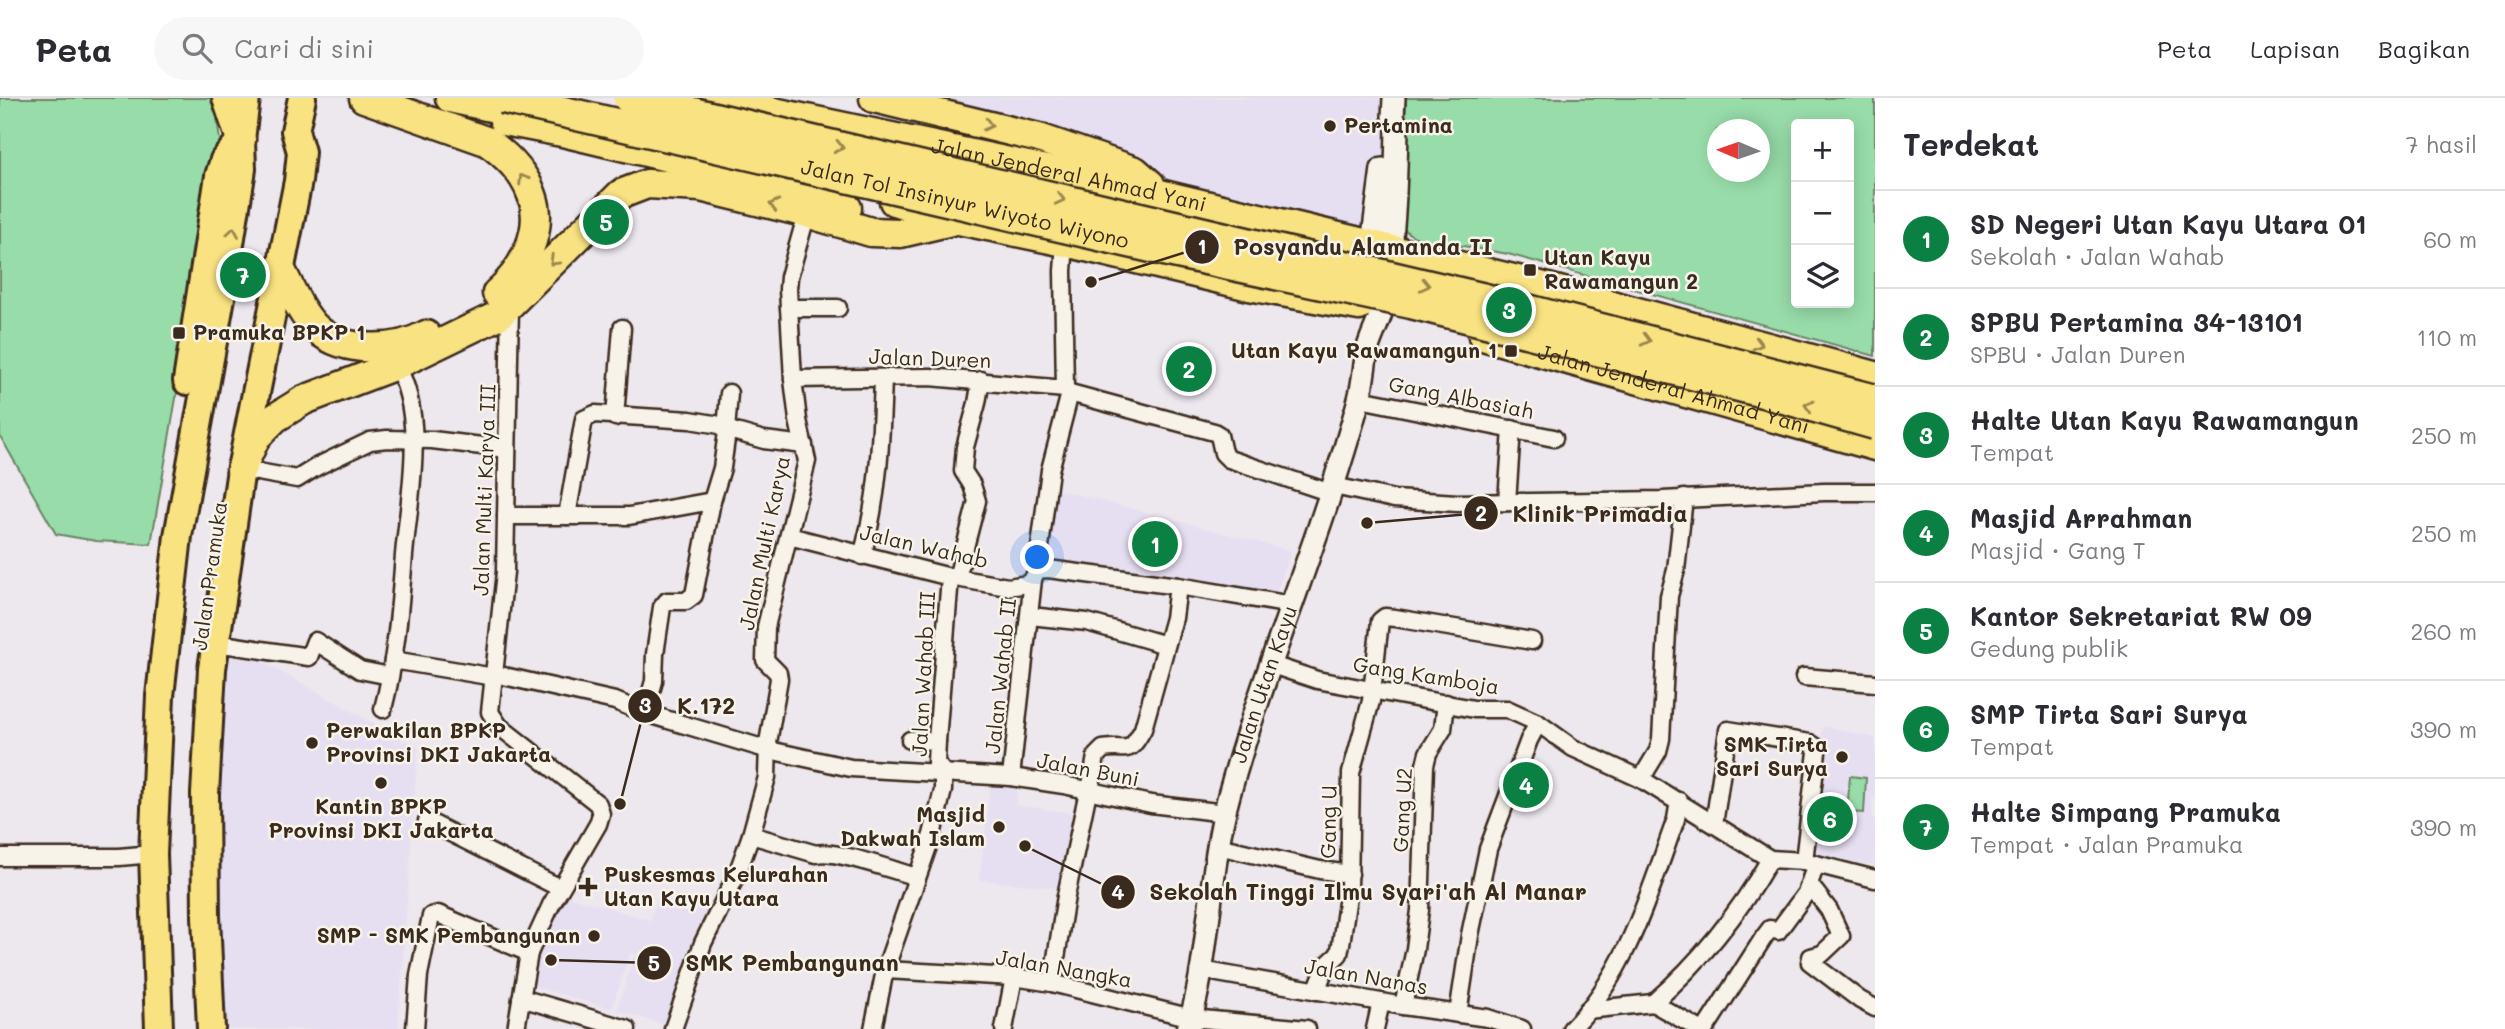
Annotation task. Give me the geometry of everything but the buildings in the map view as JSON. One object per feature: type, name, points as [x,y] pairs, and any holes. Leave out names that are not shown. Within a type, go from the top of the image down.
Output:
[{"type":"highway","points":[[227,98],[241,140]]},
{"type":"highway","points":[[244,460],[256,437],[275,418],[304,400],[399,368],[499,314],[498,302],[519,271],[531,243],[535,220],[533,197],[528,184],[503,153],[486,141],[364,98]]},
{"type":"highway","points":[[382,98],[562,132],[803,200],[871,232],[901,233],[949,217]]},
{"type":"highway","name":"Jalan Jenderal Ahmad Yani","points":[[450,98],[793,173],[949,217],[1249,286],[1373,309],[1875,446]]},
{"type":"highway","name":"Jalan Tol Insinyur Wiyoto Wiyono","points":[[503,98],[1177,253],[1411,303],[1763,392],[1875,425]]},
{"type":"highway","name":"Jalan Tol Insinyur Wiyoto Wiyono","points":[[629,98],[1481,298],[1875,400]]},
{"type":"highway","name":"Jalan Jenderal Ahmad Yani","points":[[708,98],[1164,195],[1511,278],[1875,376]]},
{"type":"highway","points":[[777,98],[1013,152],[1072,169],[1089,178]]},
{"type":"highway","points":[[874,98],[996,127],[1083,152],[1135,171],[1164,195]]},
{"type":"highway","points":[[281,270],[295,299],[318,330],[345,344],[379,347],[413,342],[498,302],[621,194],[633,187],[647,184],[699,187],[803,200]]},
{"type":"highway","points":[[1675,390],[1692,327]]},
{"type":"main road","name":"Jalan Pramuka","points":[[145,1029],[138,910],[160,696],[178,536],[242,169],[241,140],[246,98]]},
{"type":"main road","name":"Jalan Pramuka","points":[[195,1029],[190,932],[190,760],[199,657],[221,492],[284,166],[302,98]]},
{"type":"main road","name":"Jalan Pramuka","points":[[211,1029],[206,916],[205,794],[216,643],[244,460],[300,168],[301,152],[295,131]]},
{"type":"main road","name":"Jalan Pramuka","points":[[159,1029],[137,787],[146,664],[158,553],[219,176],[224,160],[241,140]]},
{"type":"main road","points":[[221,492],[244,460]]},
{"type":"main road","points":[[158,553],[178,536]]},
{"type":"main road","points":[[190,760],[205,794]]},
{"type":"street","name":"Jalan Utan Kayu","points":[[1190,1023],[1201,970],[1217,846],[1225,813],[1360,399],[1381,247],[1385,133],[1394,108]]},
{"type":"street","name":"Jalan Multi Karya","points":[[673,1029],[704,943],[737,874],[767,777],[779,679],[778,673],[765,660],[766,627],[806,467],[793,379],[789,308],[789,277],[803,200]]},
{"type":"street","points":[[1065,242],[1067,391]]},
{"type":"street","name":"Jalan Multi Karya III","points":[[498,302],[507,449],[505,572],[490,712],[494,720],[598,804],[601,814],[598,824],[560,888]]},
{"type":"street","points":[[789,308],[838,308]]},
{"type":"street","points":[[615,417],[622,328]]},
{"type":"street","points":[[383,709],[391,668],[411,499],[412,441],[408,390],[399,368]]},
{"type":"street","name":"Jalan Duren","points":[[793,379],[930,377],[981,380],[1067,391],[1214,432],[1219,435],[1223,453],[1229,459],[1332,489],[1394,499],[1457,503],[1875,492]]},
{"type":"street","points":[[862,556],[870,530],[880,470],[883,378]]},
{"type":"street","name":"Jalan Wahab III","points":[[873,1029],[885,970],[933,835],[943,790],[943,772],[936,763],[937,741],[953,578],[977,501],[972,485],[962,471],[981,380]]},
{"type":"street","name":"Jalan Wahab II","points":[[1011,777],[1050,470],[1067,391]]},
{"type":"street","points":[[645,713],[654,681],[654,654],[662,607],[667,601],[686,601],[694,595],[712,501],[722,468],[729,393]]},
{"type":"street","name":"Gang Albasiah","points":[[1360,399],[1554,438]]},
{"type":"street","points":[[567,516],[584,419],[595,414],[701,421],[720,425],[726,432]]},
{"type":"street","points":[[1507,502],[1512,429]]},
{"type":"street","points":[[726,432],[729,430],[764,440],[804,444]]},
{"type":"street","points":[[244,460],[298,479],[318,466],[370,441],[432,440],[507,449]]},
{"type":"street","points":[[1641,779],[1658,751],[1661,739],[1669,596],[1676,570],[1684,498]]},
{"type":"street","points":[[506,516],[629,516],[712,501]]},
{"type":"street","name":"Jalan Wahab","points":[[789,536],[953,578],[1013,587],[1027,584],[1035,574],[1048,569],[1178,586],[1292,605]]},
{"type":"street","points":[[1052,984],[1066,896],[1096,756],[1103,749],[1129,749],[1143,729],[1177,605],[1178,586]]},
{"type":"street","points":[[1030,616],[1087,622],[1166,645]]},
{"type":"street","name":"Gang U","points":[[1316,991],[1326,965],[1339,954],[1350,874],[1351,773],[1372,690],[1377,637],[1382,618],[1532,640]]},
{"type":"street","name":"Jalan Buni","points":[[216,643],[309,657],[315,641],[360,670],[391,668],[495,676],[615,701],[645,713],[769,750],[851,768],[1011,777],[1151,804],[1225,813]]},
{"type":"street","name":"Gang Kamboja","points":[[1272,665],[1317,680],[1474,709],[1507,709],[1538,723],[1573,748],[1641,779],[1770,859]]},
{"type":"street","points":[[1804,677],[1875,683]]},
{"type":"street","name":"Gang U2","points":[[1403,1006],[1420,910],[1425,765],[1427,753],[1443,729],[1446,703]]},
{"type":"street","points":[[1458,1014],[1488,849],[1538,723]]},
{"type":"street","points":[[1587,1010],[1653,1003],[1702,1029],[1764,937],[1770,929],[1778,931],[1810,885],[1816,747],[1810,743],[1728,730],[1715,818]]},
{"type":"street","points":[[910,740],[937,741]]},
{"type":"street","points":[[1571,1029],[1617,965],[1636,926],[1676,819],[1679,801]]},
{"type":"street","points":[[427,821],[560,888],[529,953],[516,1029]]},
{"type":"street","points":[[751,835],[917,877]]},
{"type":"street","points":[[1217,846],[1320,870],[1350,874]]},
{"type":"street","points":[[0,857],[145,855]]},
{"type":"street","points":[[1653,1003],[1719,935],[1770,859],[1810,862],[1875,878]]},
{"type":"street","points":[[1810,885],[1829,910],[1841,937],[1822,954],[1811,957],[1810,962],[1860,1000],[1875,1008]]},
{"type":"street","points":[[415,1029],[419,975],[431,916],[438,914],[529,953]]},
{"type":"street","name":"Jalan Nangka","points":[[885,970],[1014,977],[1052,984],[1190,1023],[1307,1029]]},
{"type":"street","name":"Jalan Nanas","points":[[1201,970],[1403,1006],[1488,1018],[1522,1029]]},
{"type":"street","points":[[1004,1029],[1014,977]]},
{"type":"street","points":[[521,998],[604,1025],[627,1029]]},
{"type":"street","points":[[1376,1029],[1381,1002]]},
{"type":"shaded area","points":[[873,98],[1393,98],[1390,250],[1164,195],[1135,171]]},
{"type":"shaded area","points":[[1053,488],[1291,551],[1275,598],[1040,562]]},
{"type":"shaded area","points":[[217,636],[418,748],[398,1029],[211,1029]]},
{"type":"shaded area","points":[[1824,726],[1875,738],[1875,798],[1872,799],[1872,818],[1875,819],[1875,866],[1810,854],[1819,745]]},
{"type":"shaded area","points":[[991,783],[1017,785],[1016,805],[1073,813],[1061,888],[979,880]]},
{"type":"shaded area","points":[[660,889],[711,906],[665,1025],[617,1010],[634,955],[638,955],[630,953],[612,1009],[529,985],[557,893],[650,920],[641,949]]},
{"type":"green space","points":[[0,98],[210,98],[217,118],[220,141],[151,544],[96,541],[56,534],[0,436]]},
{"type":"green space","points":[[1406,98],[1875,98],[1875,356],[1508,254],[1418,238],[1403,226],[1401,219]]},
{"type":"green space","points":[[1850,776],[1866,778],[1864,813],[1847,812]]},
{"type":"place","name":"Pertamina","points":[[1330,126]]},
{"type":"place","name":"Kantor Sekretariat RW 09","points":[[606,222]]},
{"type":"place","name":"Utan Kayu Rawamangun 2","points":[[1530,270]]},
{"type":"place","name":"Halte Simpang Pramuka","points":[[243,275]]},
{"type":"place","name":"Posyandu Alamanda II","points":[[1091,282]]},
{"type":"place","name":"Halte Utan Kayu Rawamangun","points":[[1509,310]]},
{"type":"place","name":"Pramuka BPKP 1","points":[[179,333]]},
{"type":"place","name":"Utan Kayu Rawamangun 1","points":[[1511,351]]},
{"type":"place","name":"SPBU Pertamina 34-13101","points":[[1189,369]]},
{"type":"place","name":"Klinik Primadia","points":[[1367,523]]},
{"type":"place","name":"SD Negeri Utan Kayu Utara 01","points":[[1155,544]]},
{"type":"place","name":"Perwakilan BPKP Provinsi DKI Jakarta","points":[[312,743]]},
{"type":"place","name":"SMK Tirta Sari Surya","points":[[1842,757]]},
{"type":"place","name":"Kantin BPKP Provinsi DKI Jakarta","points":[[381,783]]},
{"type":"place","name":"Masjid Arrahman","points":[[1526,785]]},
{"type":"place","name":"K.172","points":[[620,804]]},
{"type":"place","name":"SMP Tirta Sari Surya","points":[[1830,819]]},
{"type":"place","name":"Masjid Dakwah Islam","points":[[999,827]]},
{"type":"place","name":"Sekolah Tinggi Ilmu Syari'ah Al Manar","points":[[1025,846]]},
{"type":"place","name":"Puskesmas Kelurahan Utan Kayu Utara","points":[[588,887]]},
{"type":"place","name":"SMP - SMK Pembangunan","points":[[594,936]]},
{"type":"place","name":"SMK Pembangunan","points":[[551,960]]}]
